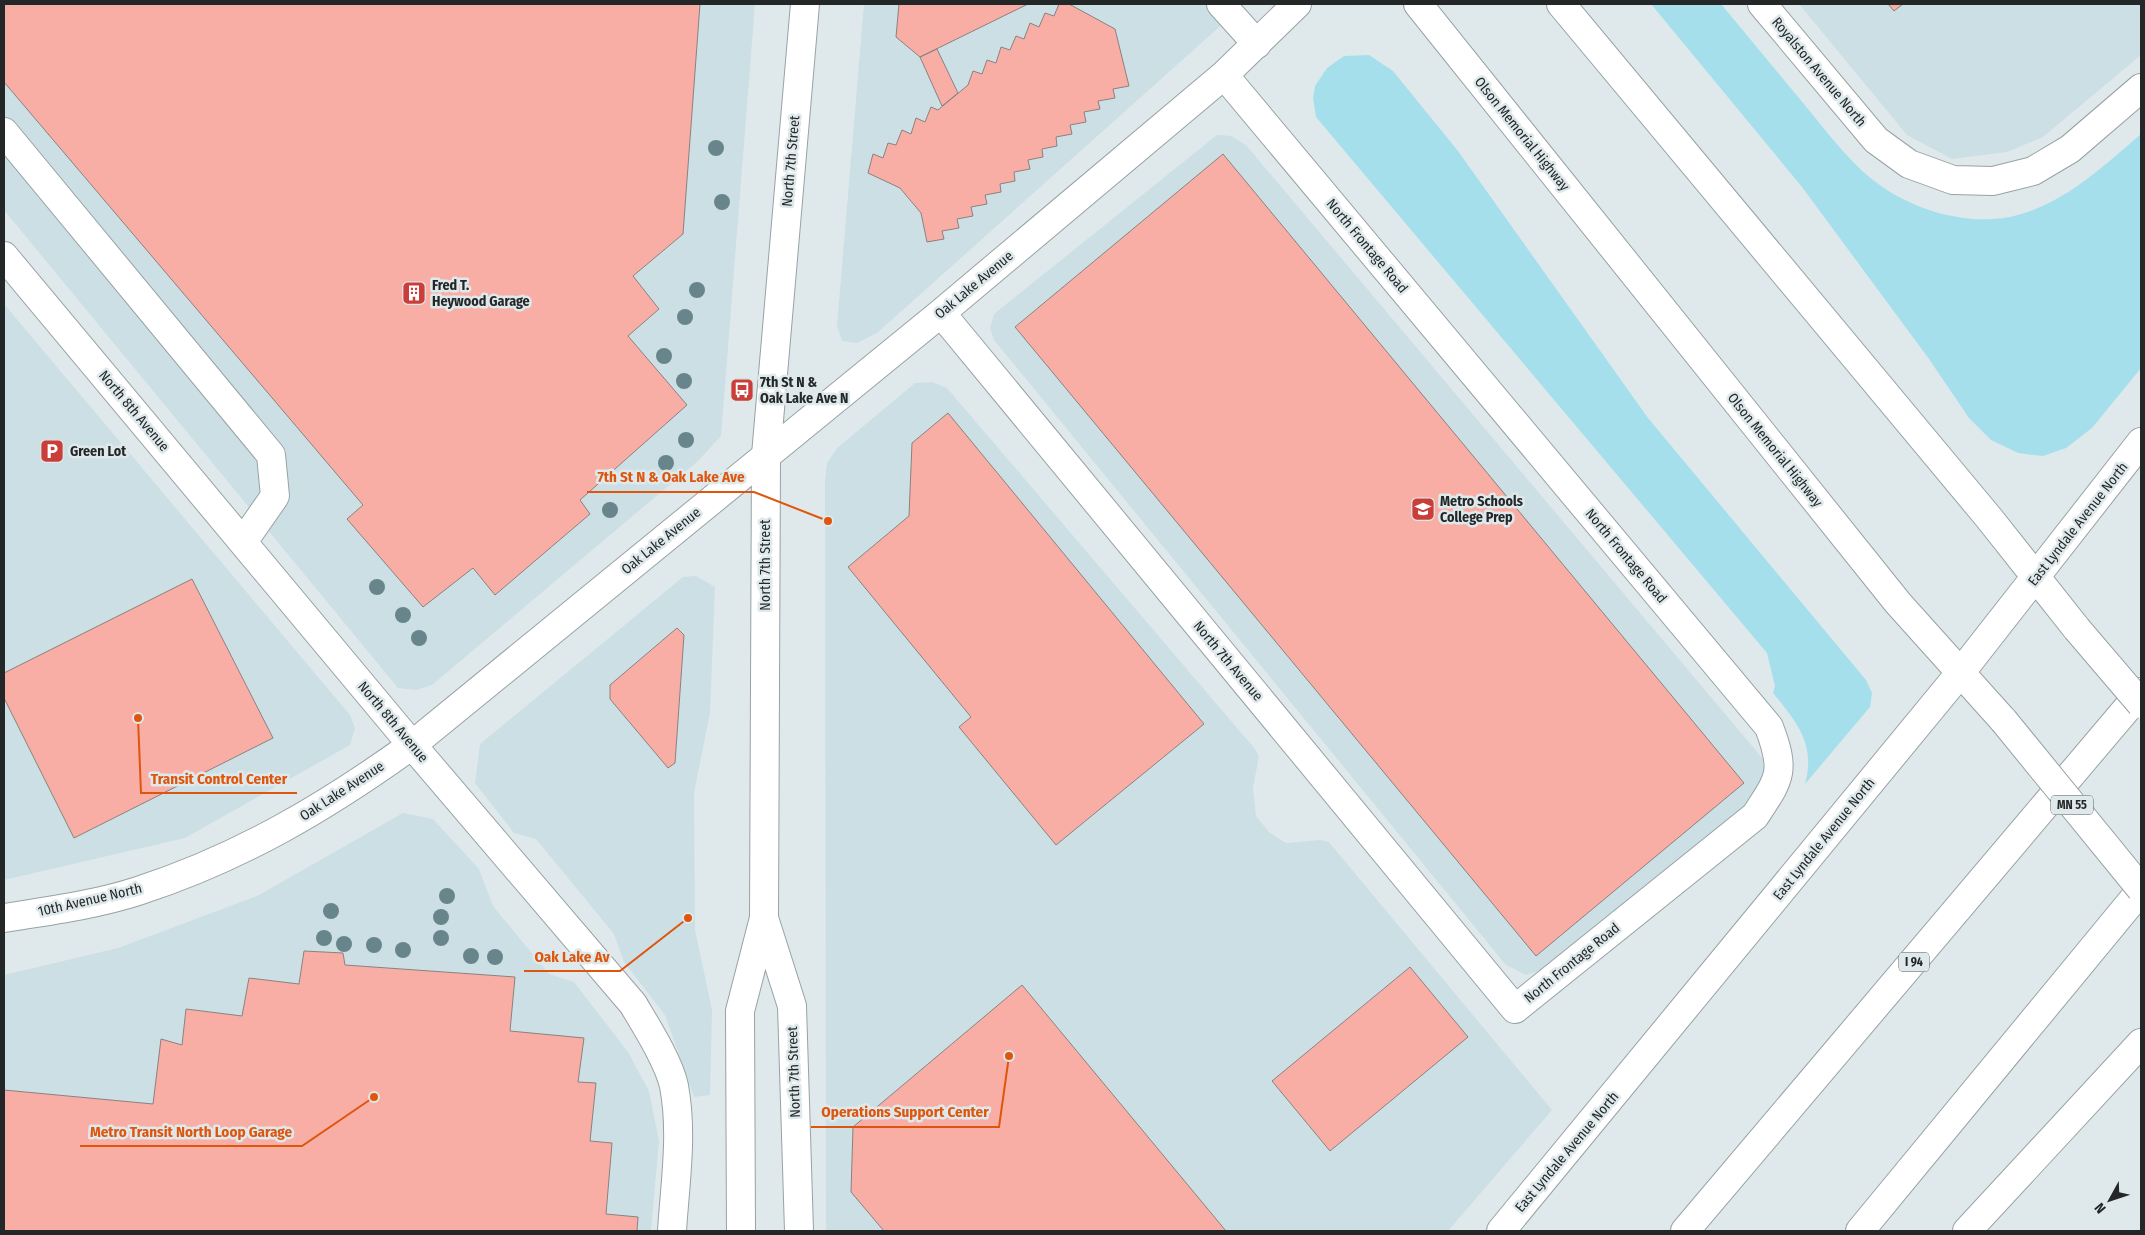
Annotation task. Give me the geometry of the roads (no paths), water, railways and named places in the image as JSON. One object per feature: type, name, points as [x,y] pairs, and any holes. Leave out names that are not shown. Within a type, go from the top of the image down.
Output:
[{"type":"main road","name":"North 7th Street","points":[[741,1231],[740,1011],[764,918],[766,455],[805,4]]},
{"type":"main road","points":[[1221,4],[1257,44]]},
{"type":"main road","name":"Oak Lake Avenue","points":[[204,867],[260,842],[312,812],[412,745],[941,313],[1224,75],[1297,4]]},
{"type":"main road","name":"Olson Memorial Highway","points":[[1418,4],[1892,595],[2004,721],[2141,890]]},
{"type":"main road","points":[[1561,4],[2141,704]]},
{"type":"main road","name":"Royalston Avenue North","points":[[1762,4],[1876,140],[1909,164],[1953,180],[1993,181],[2033,171],[2070,148],[2141,88]]},
{"type":"main road","name":"North Frontage Road","points":[[1224,75],[1769,727],[1778,751],[1778,780],[1755,816],[1515,1009]]},
{"type":"main road","points":[[4,132],[271,455],[275,496],[243,542]]},
{"type":"main road","name":"North 8th Avenue","points":[[4,256],[412,745],[633,1004],[653,1039],[674,1085],[679,1130],[672,1231]]},
{"type":"main road","name":"North 7th Avenue","points":[[941,313],[1515,1009]]},
{"type":"main road","name":"East Lyndale Avenue North","points":[[1501,1231],[1961,672],[2141,442]]},
{"type":"main road","name":"I 94","points":[[1685,1231],[2141,692]]},
{"type":"main road","name":"10th Avenue North","points":[[4,918],[136,892],[204,867]]},
{"type":"main road","points":[[1860,1231],[2141,890]]},
{"type":"main road","name":"North 7th Street","points":[[764,918],[792,1006],[799,1231]]},
{"type":"main road","points":[[1967,1231],[2141,1043]]},
{"type":"place","name":"Fred T. Heywood Garage","points":[[414,293]]},
{"type":"place","name":"7th St N & Oak Lake Ave N","points":[[742,390]]},
{"type":"place","name":"Green Lot","points":[[52,451]]},
{"type":"place","name":"Metro Schools College Prep","points":[[1423,509]]},
{"type":"place","name":"7th St N & Oak Lake Ave","points":[[828,521]]},
{"type":"place","name":"Transit Control Center","points":[[138,718]]},
{"type":"place","name":"Oak Lake Av","points":[[688,918]]},
{"type":"place","name":"Operations Support Center","points":[[1009,1056]]},
{"type":"place","name":"Metro Transit North Loop Garage","points":[[374,1097]]}]
